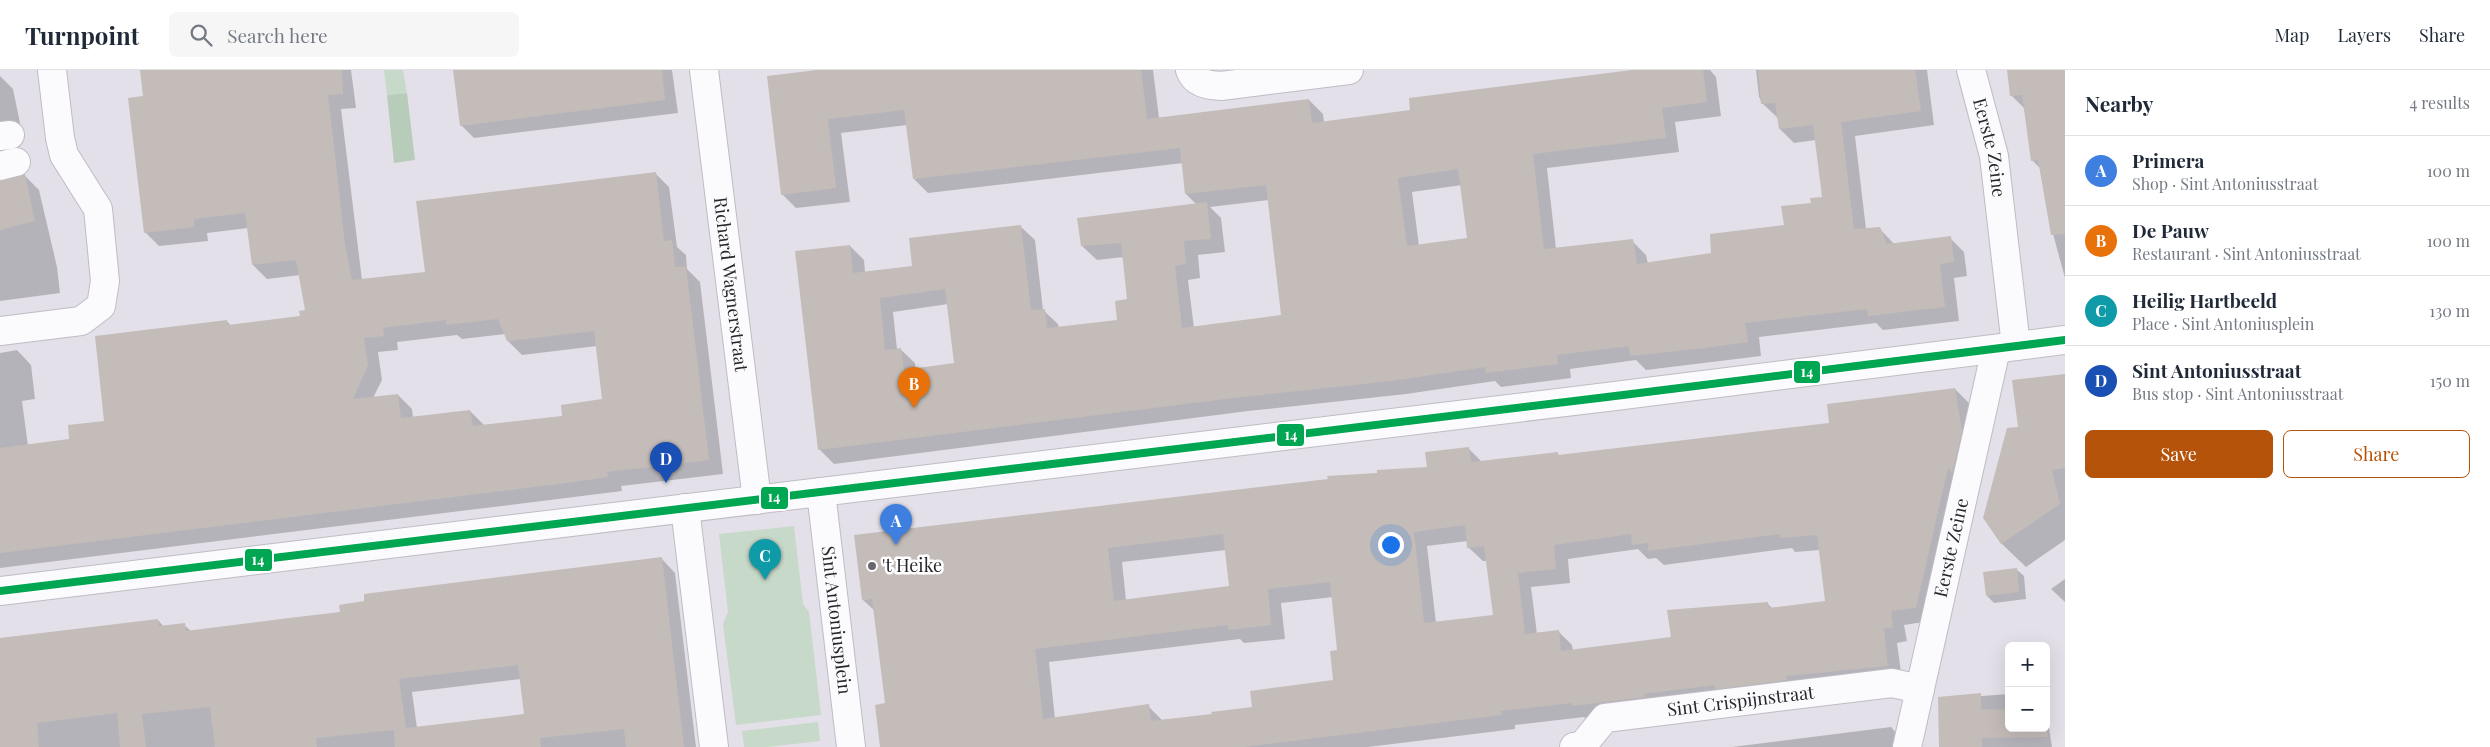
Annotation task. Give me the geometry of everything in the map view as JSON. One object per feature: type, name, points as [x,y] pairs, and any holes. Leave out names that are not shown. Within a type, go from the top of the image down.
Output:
[{"type":"street","points":[[0,331],[81,321],[102,306],[105,281],[98,209],[64,155],[60,138],[52,70]]},
{"type":"street","name":"Richard Wagnerstraat","points":[[704,70],[757,500]]},
{"type":"street","points":[[1194,75],[1208,85],[1221,86],[1349,70]]},
{"type":"street","name":"Eerste Zeine","points":[[1907,747],[1920,688],[2006,348],[1994,156],[1971,70]]},
{"type":"street","points":[[0,591],[2065,340]]},
{"type":"street","name":"Sint Antoniusplein","points":[[821,492],[851,747]]},
{"type":"street","points":[[685,508],[714,747]]},
{"type":"street","name":"Sint Crispijnstraat","points":[[1574,747],[1582,746],[1605,718],[1892,683],[1920,688]]},
{"type":"green space","points":[[384,70],[403,70],[407,93],[387,95]]},
{"type":"green space","points":[[407,93],[415,160],[394,163],[387,95]]},
{"type":"green space","points":[[794,526],[803,604],[809,612],[821,715],[736,725],[723,624],[728,612],[719,534]]},
{"type":"green space","points":[[818,722],[820,741],[767,747],[744,747],[742,731]]},
{"type":"building","points":[[140,70],[342,70],[343,94],[328,95],[345,244],[352,280],[425,272],[416,201],[656,172],[664,241],[672,240],[675,267],[686,266],[709,460],[607,472],[608,477],[567,483],[0,553],[0,448],[69,439],[68,425],[104,421],[95,336],[227,320],[228,325],[300,316],[299,311],[305,310],[296,260],[252,265],[245,213],[194,219],[194,227],[144,233],[128,98],[143,96]],"holes":[[[498,319],[507,341],[594,331],[602,399],[561,405],[562,416],[473,426],[470,410],[401,418],[398,394],[353,399],[368,365],[364,338],[384,336],[383,328],[446,320],[446,325]]]},
{"type":"building","points":[[453,70],[662,70],[665,100],[460,126]]},
{"type":"building","points":[[817,70],[1141,70],[1147,119],[1309,99],[1312,123],[1410,110],[1409,98],[1632,70],[1703,70],[1707,102],[1662,108],[1666,138],[1533,154],[1544,249],[1633,239],[1637,264],[1711,253],[1710,234],[1784,225],[1781,206],[1811,203],[1810,198],[1822,197],[1813,125],[1779,129],[1775,103],[1761,104],[1758,70],[1915,70],[1921,111],[1841,122],[1854,229],[1880,227],[1887,244],[1951,236],[1954,262],[1940,264],[1945,307],[1868,316],[1867,309],[1745,323],[1748,342],[1630,356],[1629,346],[1557,355],[1558,364],[1485,373],[1485,367],[1391,381],[1233,398],[818,450],[795,251],[850,245],[853,273],[912,266],[909,238],[1021,225],[1031,310],[1045,309],[1047,328],[1117,320],[1115,301],[1127,299],[1121,243],[1081,246],[1077,218],[1207,202],[1211,239],[1184,241],[1186,264],[1175,266],[1182,328],[1281,315],[1266,185],[1185,194],[1180,148],[913,179],[904,110],[828,119],[836,188],[781,195],[767,76]],"holes":[[[1458,169],[1467,238],[1407,246],[1398,178]],[[945,289],[954,363],[904,370],[901,348],[885,350],[880,298]]]},
{"type":"building","points":[[2007,70],[2065,70],[2065,234],[2051,235],[2038,160],[2031,161],[2022,95],[2010,96]]},
{"type":"building","points":[[25,174],[35,221],[0,230],[0,181]]},
{"type":"building","points":[[2065,374],[2065,468],[2052,470],[2060,504],[2001,544],[1983,518],[2007,428],[2018,427],[2012,380]]},
{"type":"building","points":[[1955,388],[1962,431],[1952,473],[1948,468],[1916,608],[1891,611],[1893,627],[1884,629],[1888,666],[1786,676],[1787,680],[1715,689],[1715,685],[1644,694],[1645,697],[1572,706],[1572,703],[1501,711],[1501,715],[1244,747],[880,747],[875,705],[885,703],[872,599],[862,600],[854,535],[1328,479],[1327,476],[1377,473],[1377,470],[1427,467],[1425,452],[1469,447],[1471,462],[1558,452],[1558,455],[1829,423],[1827,404]],"holes":[[[1465,525],[1467,548],[1484,546],[1493,615],[1424,623],[1414,532]],[[1223,534],[1229,586],[1114,601],[1108,548]],[[1631,534],[1632,545],[1648,543],[1648,551],[1780,534],[1780,538],[1817,535],[1825,601],[1769,608],[1768,602],[1667,610],[1671,637],[1561,651],[1559,630],[1525,634],[1518,573],[1556,569],[1554,545]],[[1330,582],[1337,650],[1330,651],[1333,680],[1250,691],[1252,707],[1211,712],[1212,714],[1151,721],[1149,704],[1043,719],[1035,649],[1228,625],[1228,630],[1271,625],[1268,589]]]},
{"type":"building","points":[[662,557],[684,747],[626,747],[624,729],[540,738],[541,747],[395,747],[394,730],[316,738],[317,747],[215,747],[210,707],[142,714],[146,747],[120,747],[117,713],[37,723],[39,747],[0,747],[0,638],[158,619],[159,626],[185,623],[186,631],[340,612],[339,605],[364,601],[364,594]],"holes":[[[518,665],[524,714],[406,728],[399,679]]]},
{"type":"building","points":[[2017,568],[2019,592],[1986,596],[1983,572]]},
{"type":"building","points":[[1981,693],[1981,709],[2005,710],[2005,732],[2047,732],[2048,737],[1982,738],[1982,747],[1939,747],[1938,697]]},
{"type":"transit line","name":"14","points":[[0,591],[2065,340]]},
{"type":"place","name":"De Pauw","points":[[914,408]]},
{"type":"place","name":"Sint Antoniusstraat","points":[[666,483]]},
{"type":"place","name":"Primera","points":[[896,545]]},
{"type":"place","name":"'t Heike","points":[[872,566]]},
{"type":"place","name":"Heilig Hartbeeld","points":[[765,580]]}]
